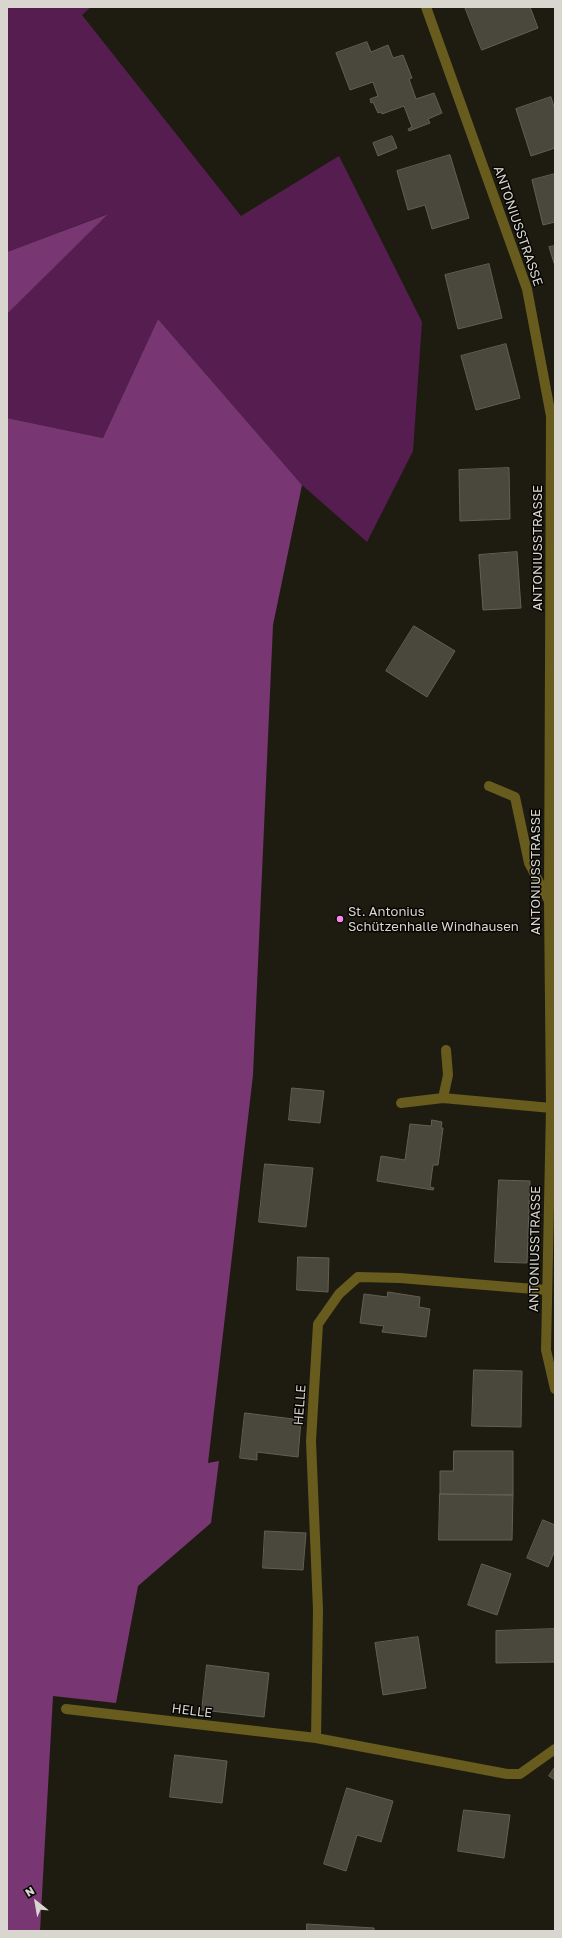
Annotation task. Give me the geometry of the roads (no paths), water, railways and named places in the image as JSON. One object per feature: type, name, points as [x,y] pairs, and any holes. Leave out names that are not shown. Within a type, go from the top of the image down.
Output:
[{"type":"street","name":"ANTONIUSSTRASSE","points":[[426,7],[527,289],[551,416],[551,1108],[546,1290],[546,1350],[555,1389]]},
{"type":"street","points":[[489,786],[515,797],[529,863],[552,901]]},
{"type":"street","points":[[443,1098],[448,1075],[446,1050]]},
{"type":"street","points":[[400,1103],[443,1098],[551,1108]]},
{"type":"street","name":"HELLE","points":[[316,1738],[318,1610],[311,1441],[318,1324],[339,1294],[358,1277],[400,1278],[546,1290]]},
{"type":"street","name":"HELLE","points":[[66,1708],[316,1738],[507,1774],[520,1774],[555,1750]]},
{"type":"place","name":"St. Antonius Schützenhalle Windhausen","points":[[340,919]]}]
